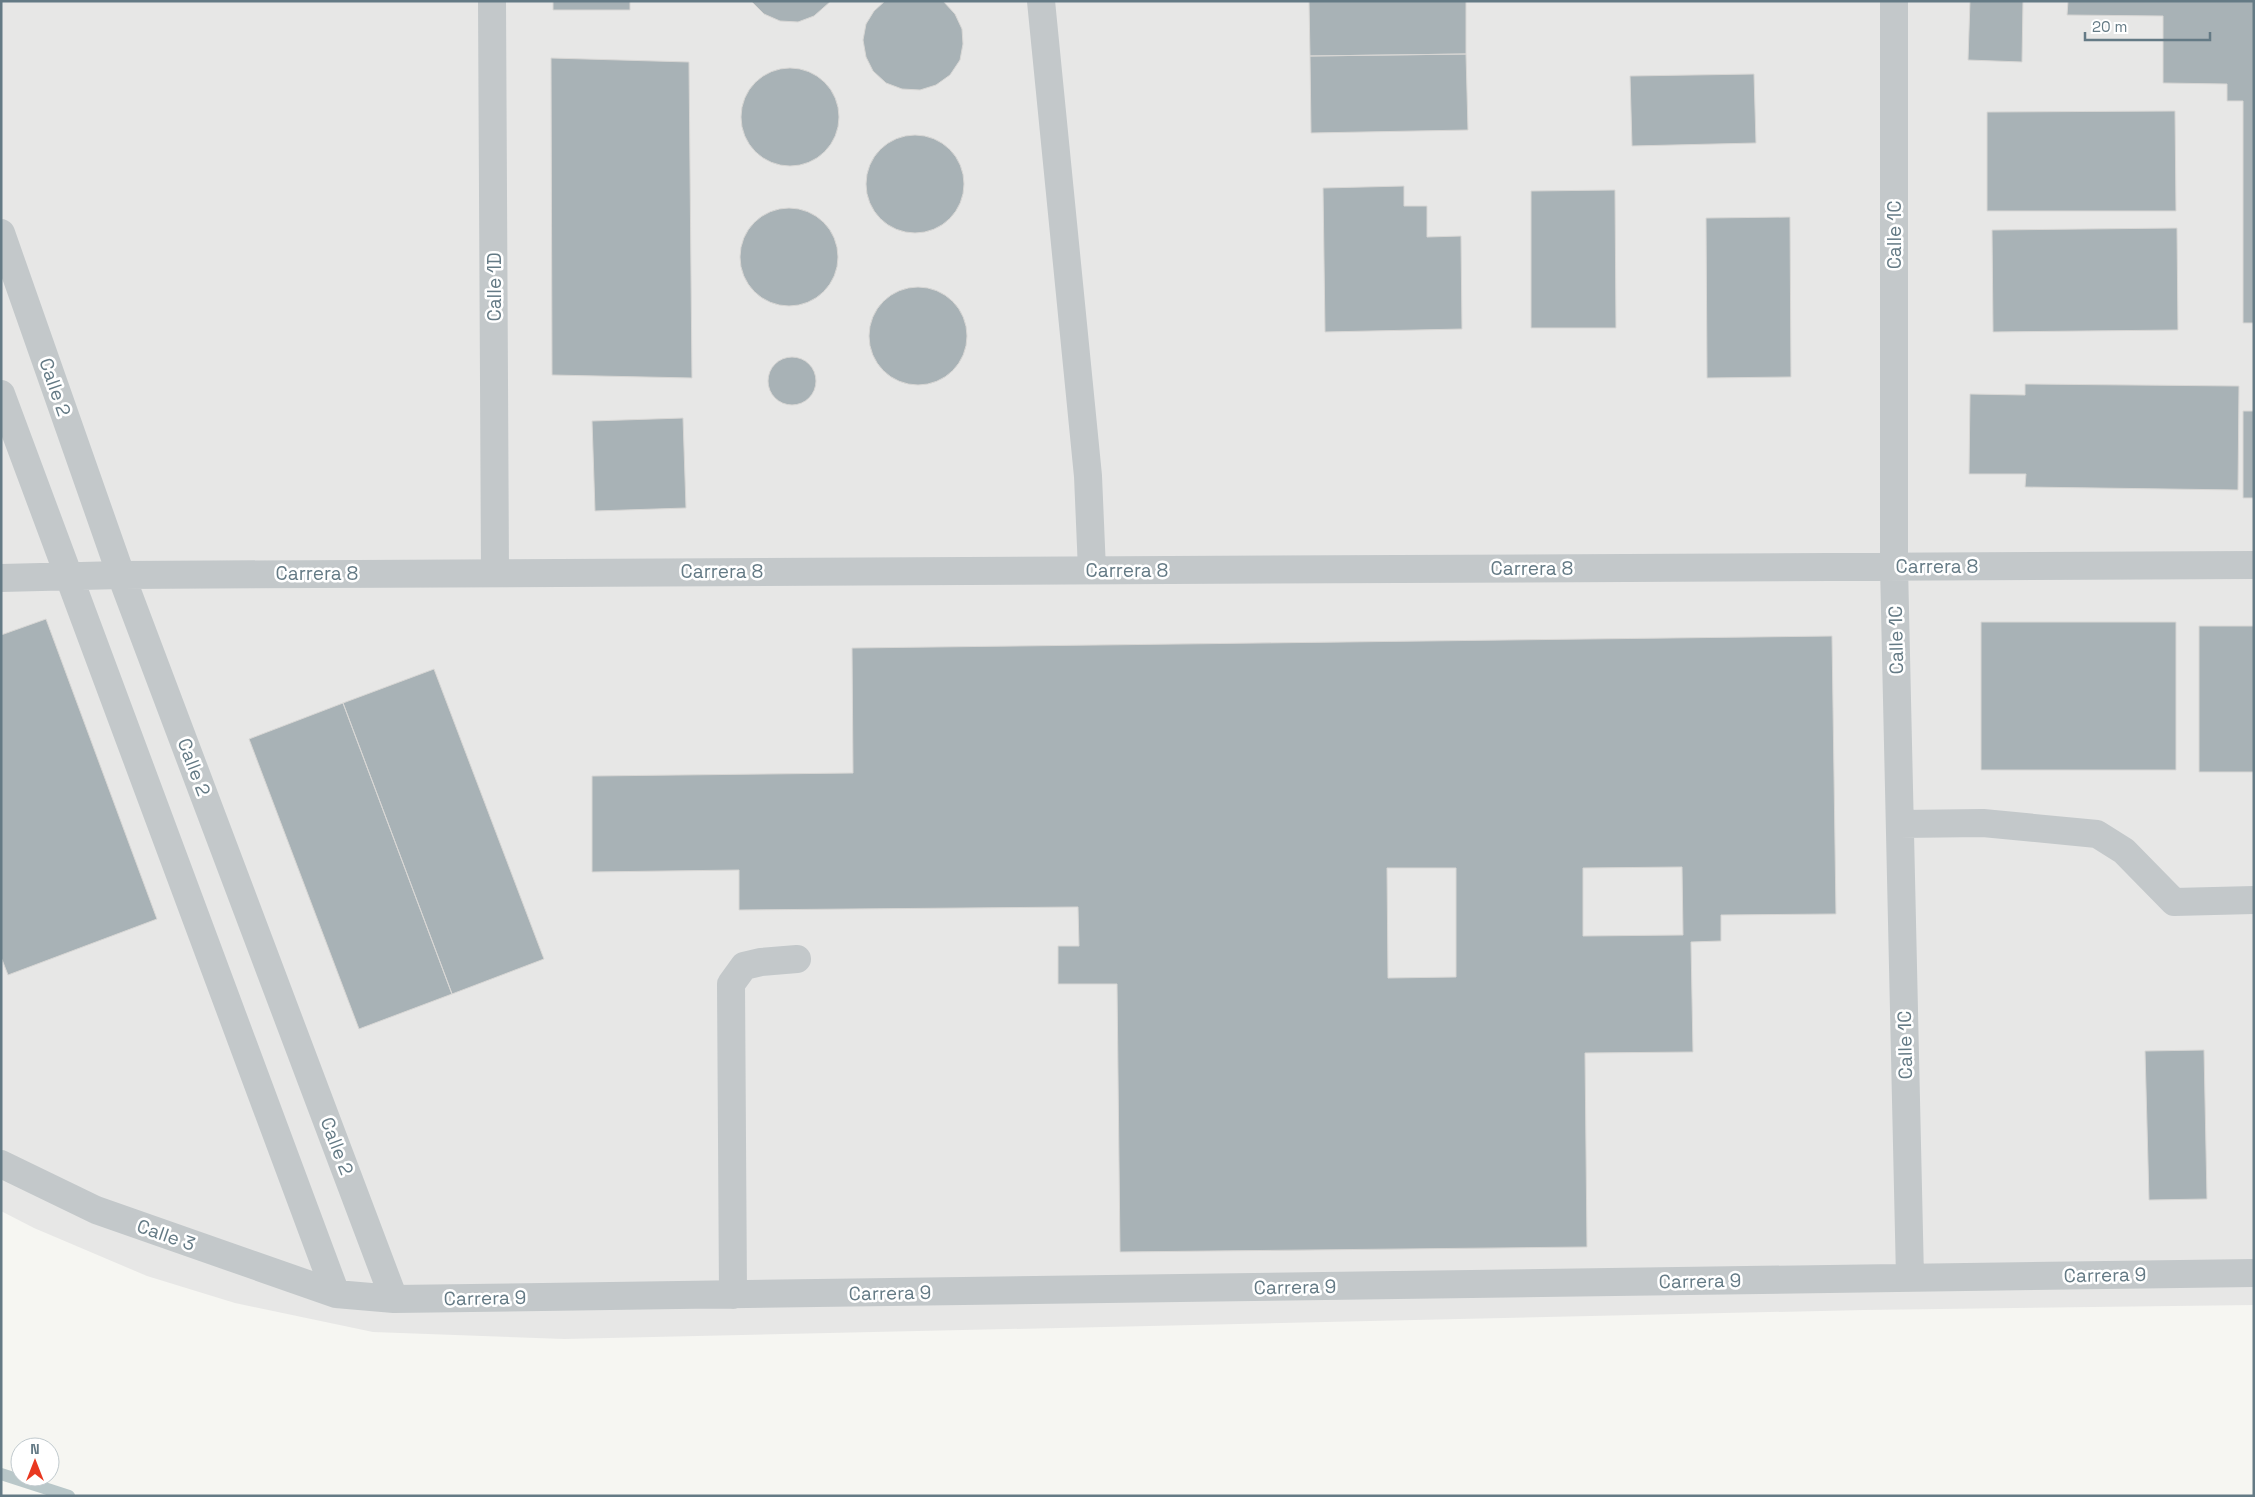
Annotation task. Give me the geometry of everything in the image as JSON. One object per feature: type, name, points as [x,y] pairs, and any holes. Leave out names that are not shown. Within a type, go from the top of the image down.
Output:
[{"type":"street","name":"Calle 1D","points":[[492,1],[495,572]]},
{"type":"street","points":[[1041,1],[1088,476],[1092,570]]},
{"type":"street","name":"Calle 1C","points":[[1894,1],[1894,566],[1910,1278]]},
{"type":"street","name":"Calle 2","points":[[1,233],[121,575],[394,1299]]},
{"type":"street","points":[[2,398],[336,1294]]},
{"type":"street","name":"Carrera 8","points":[[1,578],[121,575],[495,572],[2254,565]]},
{"type":"street","points":[[1900,824],[1983,823],[2097,834],[2124,851],[2174,902],[2254,900]]},
{"type":"street","points":[[733,1295],[731,984],[744,966],[761,962],[797,959]]},
{"type":"street","name":"Calle 3","points":[[1,1164],[96,1210],[336,1294]]},
{"type":"street","name":"Carrera 9","points":[[336,1294],[394,1299],[2254,1273]]},
{"type":"shaded area","points":[[1,1],[2254,1],[2254,1305],[1864,1310],[564,1339],[373,1332],[235,1303],[147,1276],[34,1228],[1,1211]]},
{"type":"building","points":[[553,1],[630,1],[630,10],[553,10]]},
{"type":"building","points":[[751,1],[831,1],[814,16],[798,22],[780,21],[764,14]]},
{"type":"building","points":[[885,1],[943,1],[955,14],[962,29],[963,44],[960,60],[950,75],[936,85],[920,90],[902,89],[886,83],[873,71],[866,57],[863,40],[866,24],[874,11]]},
{"type":"building","points":[[1309,1],[1466,1],[1466,54],[1310,56]]},
{"type":"building","points":[[1970,1],[2023,1],[2022,62],[1968,60]]},
{"type":"building","points":[[2068,1],[2254,1],[2254,323],[2243,323],[2243,101],[2227,101],[2227,84],[2163,83],[2163,16],[2067,15]]},
{"type":"building","points":[[1466,54],[1468,130],[1311,133],[1310,56]]},
{"type":"building","points":[[551,58],[689,62],[692,378],[552,375]]},
{"type":"building","points":[[790,68],[809,71],[825,82],[836,98],[839,117],[836,136],[825,152],[809,163],[790,166],[771,163],[755,152],[744,136],[741,117],[744,98],[755,82],[771,71]]},
{"type":"building","points":[[1754,74],[1756,143],[1632,146],[1630,76]]},
{"type":"building","points":[[2175,111],[2176,211],[1987,211],[1987,112]]},
{"type":"building","points":[[915,135],[934,138],[950,149],[961,165],[964,184],[961,203],[950,219],[934,230],[915,233],[896,230],[880,219],[869,203],[866,184],[869,165],[880,149],[896,138]]},
{"type":"building","points":[[1404,186],[1404,206],[1427,206],[1427,237],[1461,236],[1462,329],[1325,332],[1323,188]]},
{"type":"building","points":[[1615,190],[1616,328],[1531,328],[1531,191]]},
{"type":"building","points":[[789,208],[808,211],[824,222],[835,238],[838,257],[835,276],[824,292],[808,303],[789,306],[770,303],[754,292],[743,276],[740,257],[743,238],[754,222],[770,211]]},
{"type":"building","points":[[1790,217],[1791,377],[1707,378],[1706,218]]},
{"type":"building","points":[[2177,228],[2178,330],[1993,332],[1992,230]]},
{"type":"building","points":[[918,287],[937,290],[953,301],[964,317],[967,336],[964,355],[953,371],[937,382],[918,385],[899,382],[883,371],[872,355],[869,336],[872,317],[883,301],[899,290]]},
{"type":"building","points":[[787,357],[797,357],[809,364],[816,376],[816,386],[809,398],[797,405],[787,405],[779,401],[772,394],[768,386],[768,376],[772,368],[779,361]]},
{"type":"building","points":[[2025,384],[2239,386],[2238,490],[2025,487],[2026,474],[1969,474],[1970,394],[2025,395]]},
{"type":"building","points":[[2243,411],[2254,411],[2254,498],[2243,498]]},
{"type":"building","points":[[683,418],[686,508],[595,511],[592,421]]},
{"type":"building","points":[[46,619],[157,919],[8,975],[1,957],[1,635]]},
{"type":"building","points":[[1981,622],[2176,622],[2176,770],[1981,770]]},
{"type":"building","points":[[2199,626],[2254,626],[2254,772],[2199,772]]},
{"type":"building","points":[[1832,636],[1836,914],[1721,915],[1721,941],[1691,942],[1693,1052],[1585,1053],[1587,1247],[1120,1252],[1117,984],[1058,984],[1058,946],[1079,946],[1078,907],[739,910],[739,870],[592,872],[592,776],[853,773],[852,648]],"holes":[[[1682,867],[1683,935],[1583,936],[1583,868]],[[1387,868],[1456,868],[1456,977],[1388,978]]]},
{"type":"building","points":[[434,669],[544,959],[452,994],[343,703]]},
{"type":"building","points":[[343,703],[452,994],[359,1029],[249,739]]},
{"type":"building","points":[[2204,1050],[2207,1199],[2149,1200],[2145,1051]]},
{"type":"waterway","points":[[1,1474],[69,1496]]}]
